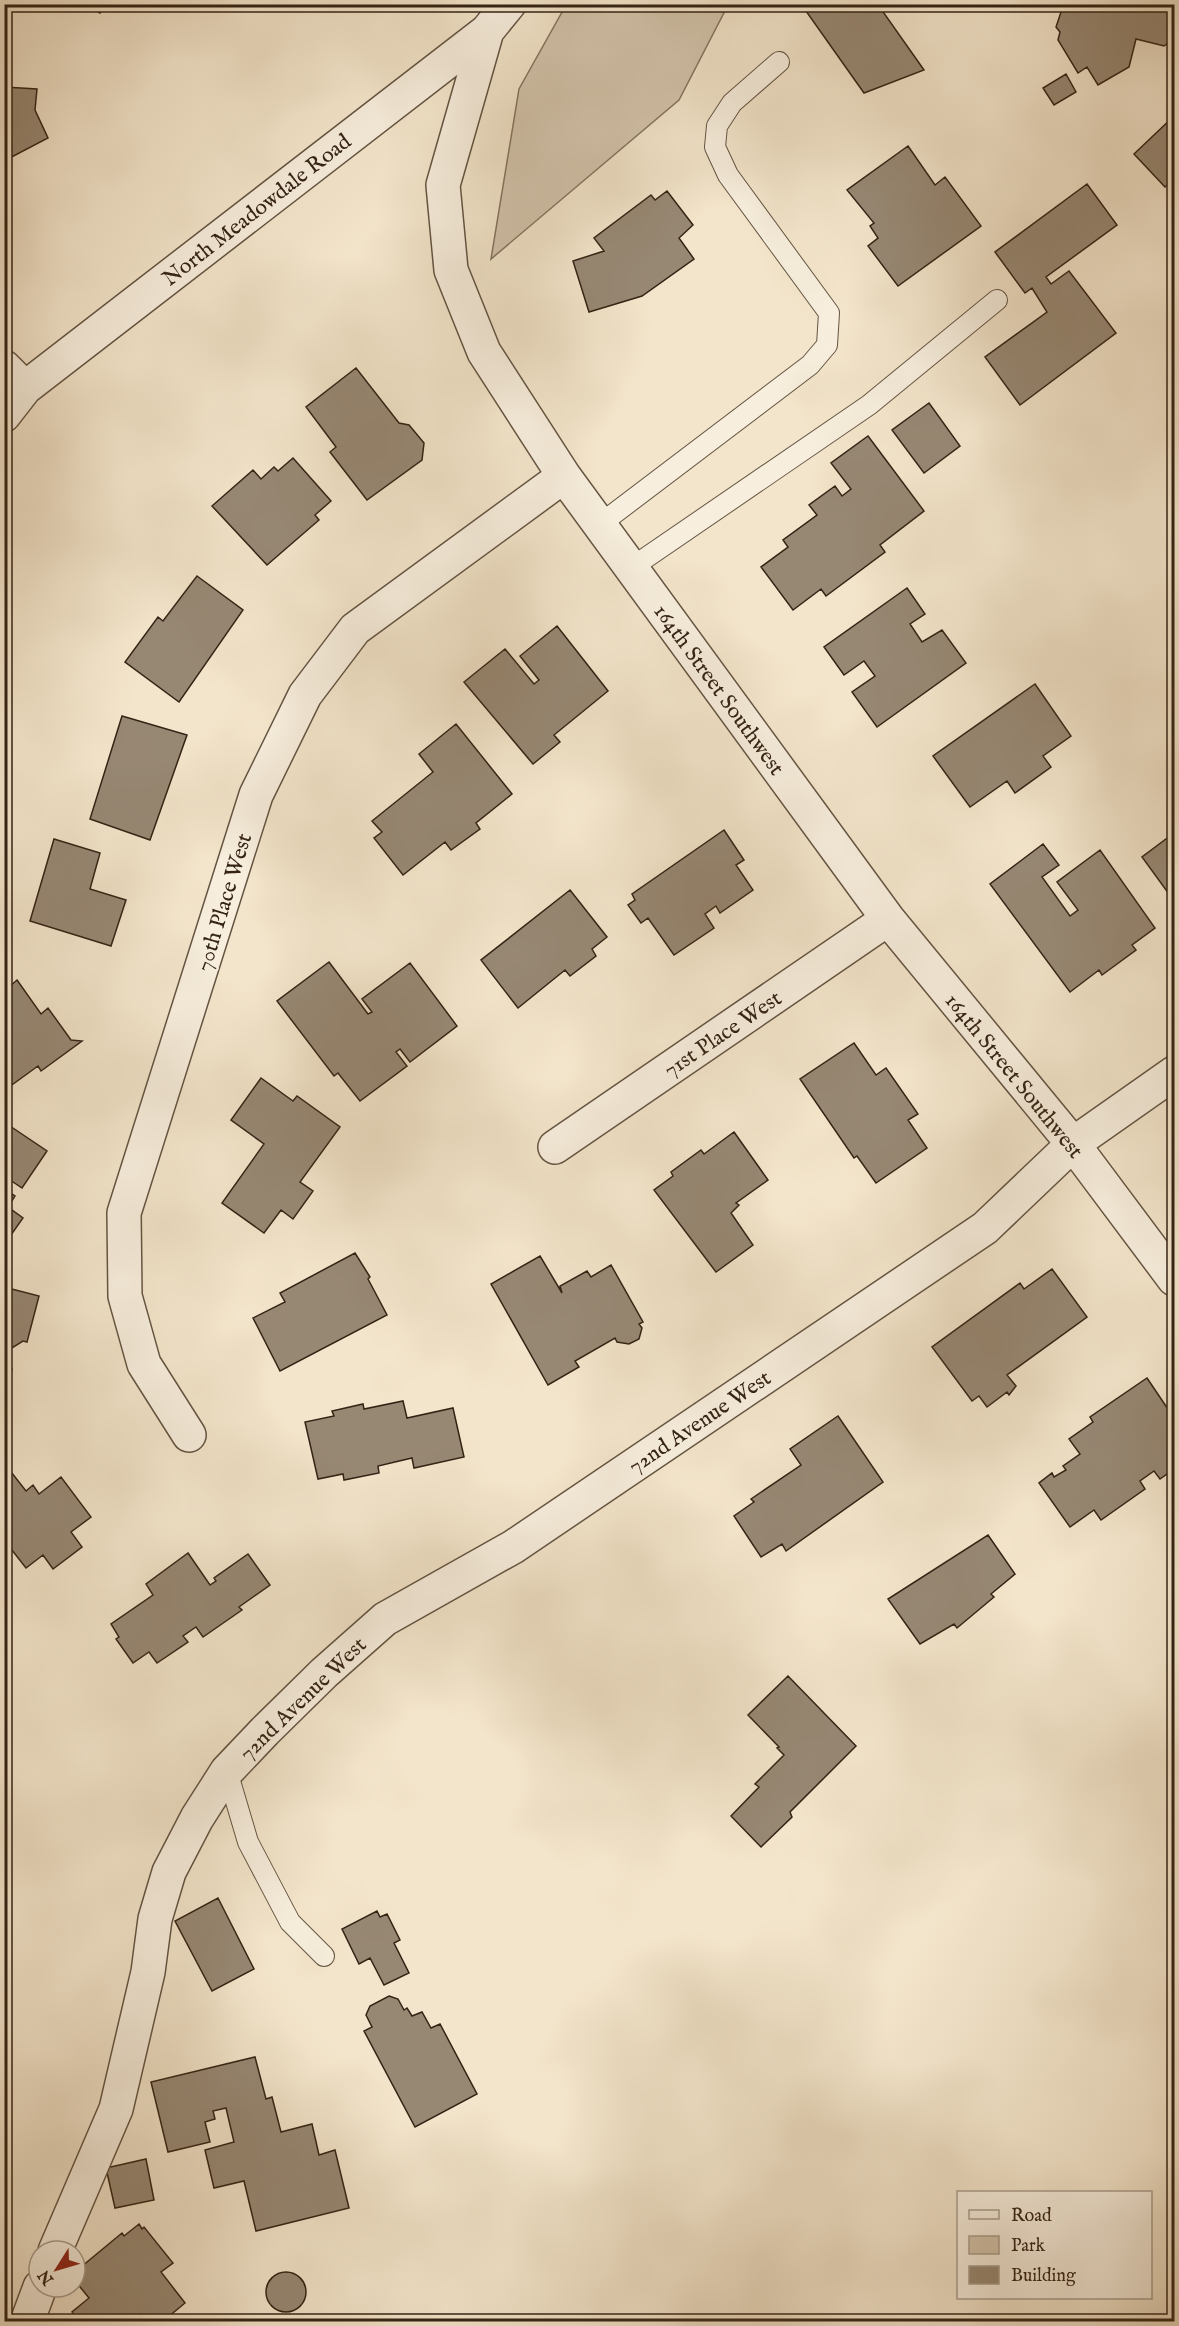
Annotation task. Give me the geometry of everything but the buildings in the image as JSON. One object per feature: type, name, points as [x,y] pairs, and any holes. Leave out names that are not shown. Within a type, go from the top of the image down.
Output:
[{"type":"street","name":"North Meadowdale Road","points":[[4,415],[15,377],[487,31],[509,4]]},
{"type":"street","name":"164th Street Southwest","points":[[487,31],[444,185],[451,270],[484,352],[564,476],[888,919],[1073,1144],[1174,1279]]},
{"type":"street","name":"70th Place West","points":[[189,1435],[144,1364],[125,1296],[124,1213],[256,795],[305,695],[355,629],[564,476]]},
{"type":"street","name":"71st Place West","points":[[555,1148],[888,919]]},
{"type":"street","name":"72nd Avenue West","points":[[60,2239],[116,2109],[148,1972],[155,1919],[169,1872],[197,1818],[227,1772],[315,1682],[385,1619],[513,1547],[985,1228],[1073,1144],[1174,1073]]},
{"type":"street","points":[[27,2322],[36,2299]]},
{"type":"lane","points":[[599,525],[810,364],[827,345],[829,313],[728,175],[715,147],[717,126],[732,103],[778,62]]},
{"type":"lane","points":[[631,568],[869,405],[997,300]]},
{"type":"lane","name":"72nd Avenue West","points":[[227,1772],[248,1842],[290,1922],[324,1956]]},
{"type":"green space","points":[[566,5],[728,5],[679,100],[491,259],[519,89]]}]
